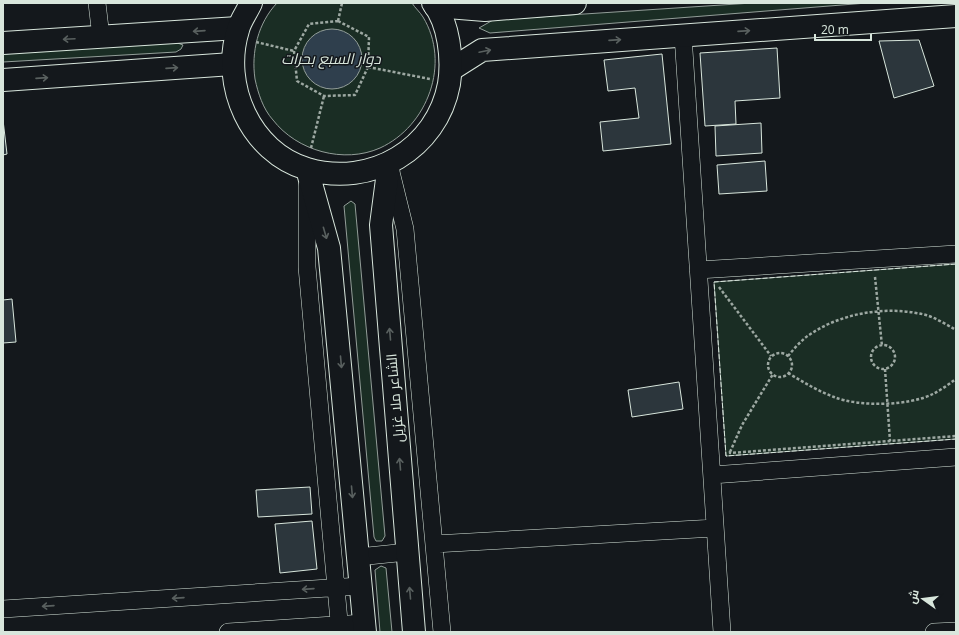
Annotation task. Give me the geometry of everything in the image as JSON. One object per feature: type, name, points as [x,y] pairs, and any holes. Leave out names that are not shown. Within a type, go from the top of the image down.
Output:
[{"type":"main road","points":[[251,3],[238,28],[232,64],[235,92],[249,123],[261,139],[282,157],[307,169],[334,174],[360,173],[389,164],[414,148],[433,125],[446,98],[443,75],[448,36],[434,5],[485,10],[576,3]]},
{"type":"main road","points":[[443,75],[482,50],[683,35],[905,11],[956,16]]},
{"type":"main road","points":[[3,43],[238,28]]},
{"type":"main road","points":[[3,80],[232,64]]},
{"type":"main road","name":"الشاعر ملا غزيل","points":[[389,164],[381,225],[414,632]]},
{"type":"main road","points":[[307,169],[329,248],[364,628]]},
{"type":"street","points":[[97,3],[101,37]]},
{"type":"street","points":[[683,35],[722,632]]},
{"type":"street","points":[[389,164],[405,229],[442,632]]},
{"type":"street","points":[[307,169],[307,267],[340,628]]},
{"type":"street","points":[[698,270],[956,254]]},
{"type":"street","points":[[712,475],[956,457]]},
{"type":"street","points":[[434,544],[715,528]]},
{"type":"street","points":[[358,557],[407,552]]},
{"type":"street","points":[[3,609],[360,586]]},
{"type":"street","points":[[228,632],[364,628]]},
{"type":"street","points":[[934,632],[956,631]]},
{"type":"path","points":[[338,21],[342,3]]},
{"type":"path","points":[[338,21],[369,37],[368,67],[355,95],[324,96],[297,81],[294,51],[309,24],[338,21]]},
{"type":"path","points":[[256,42],[294,51]]},
{"type":"path","points":[[368,67],[443,75]]},
{"type":"path","points":[[311,148],[324,96]]},
{"type":"path","points":[[875,274],[882,346]]},
{"type":"path","points":[[718,292],[718,285],[771,356]]},
{"type":"path","points":[[788,356],[804,339],[824,327],[858,314],[879,311],[910,312],[927,315],[956,330]]},
{"type":"path","points":[[882,346],[891,349],[895,356],[893,364],[885,369],[876,367],[871,360],[874,349],[882,346]]},
{"type":"path","points":[[778,353],[788,356],[792,363],[788,372],[780,376],[772,374],[768,367],[771,356],[778,353]]},
{"type":"path","points":[[885,369],[890,442]]},
{"type":"path","points":[[788,372],[835,398],[851,402],[888,403],[916,399],[932,394],[956,379]]},
{"type":"path","points":[[730,452],[749,412],[772,374]]},
{"type":"path","points":[[730,452],[890,442],[956,436]]},
{"type":"path","points":[[729,445],[730,452]]},
{"type":"green space","points":[[277,3],[412,3],[423,17],[431,35],[435,54],[434,73],[430,92],[422,109],[411,125],[397,138],[380,148],[366,153],[351,155],[322,152],[295,140],[283,131],[269,116],[264,106],[256,84],[254,69],[257,38],[270,11]]},
{"type":"green space","points":[[752,3],[867,3],[490,33],[479,28],[493,20]]},
{"type":"green space","points":[[175,42],[183,45],[181,49],[176,52],[3,62],[3,54]]},
{"type":"green space","points":[[351,201],[355,204],[385,536],[382,541],[376,541],[374,537],[344,206]]},
{"type":"green space","points":[[956,264],[956,439],[726,456],[714,282]]},
{"type":"green space","points":[[381,566],[386,568],[392,632],[380,632],[375,570]]},
{"type":"water","name":"دوار السبع بحرات","points":[[326,29],[338,29],[349,34],[357,42],[362,53],[360,71],[349,84],[338,89],[326,89],[315,84],[307,76],[302,65],[302,53],[307,42],[315,34]]},
{"type":"building","points":[[919,40],[934,86],[894,98],[879,41]]},
{"type":"building","points":[[777,48],[780,98],[735,101],[736,124],[705,126],[700,53]]},
{"type":"building","points":[[662,54],[671,144],[603,151],[600,122],[639,118],[635,88],[608,91],[604,60]]},
{"type":"building","points":[[3,120],[7,154],[3,155]]},
{"type":"building","points":[[761,123],[762,153],[716,156],[715,126]]},
{"type":"building","points":[[765,161],[767,191],[719,194],[717,165]]},
{"type":"building","points":[[12,299],[16,342],[3,343],[3,300]]},
{"type":"building","points":[[679,382],[683,409],[632,417],[628,390]]},
{"type":"building","points":[[310,487],[312,514],[258,517],[256,490]]},
{"type":"building","points":[[312,521],[317,569],[280,573],[275,524]]},
{"type":"fence","points":[[956,264],[714,282],[726,456],[956,439]]}]
